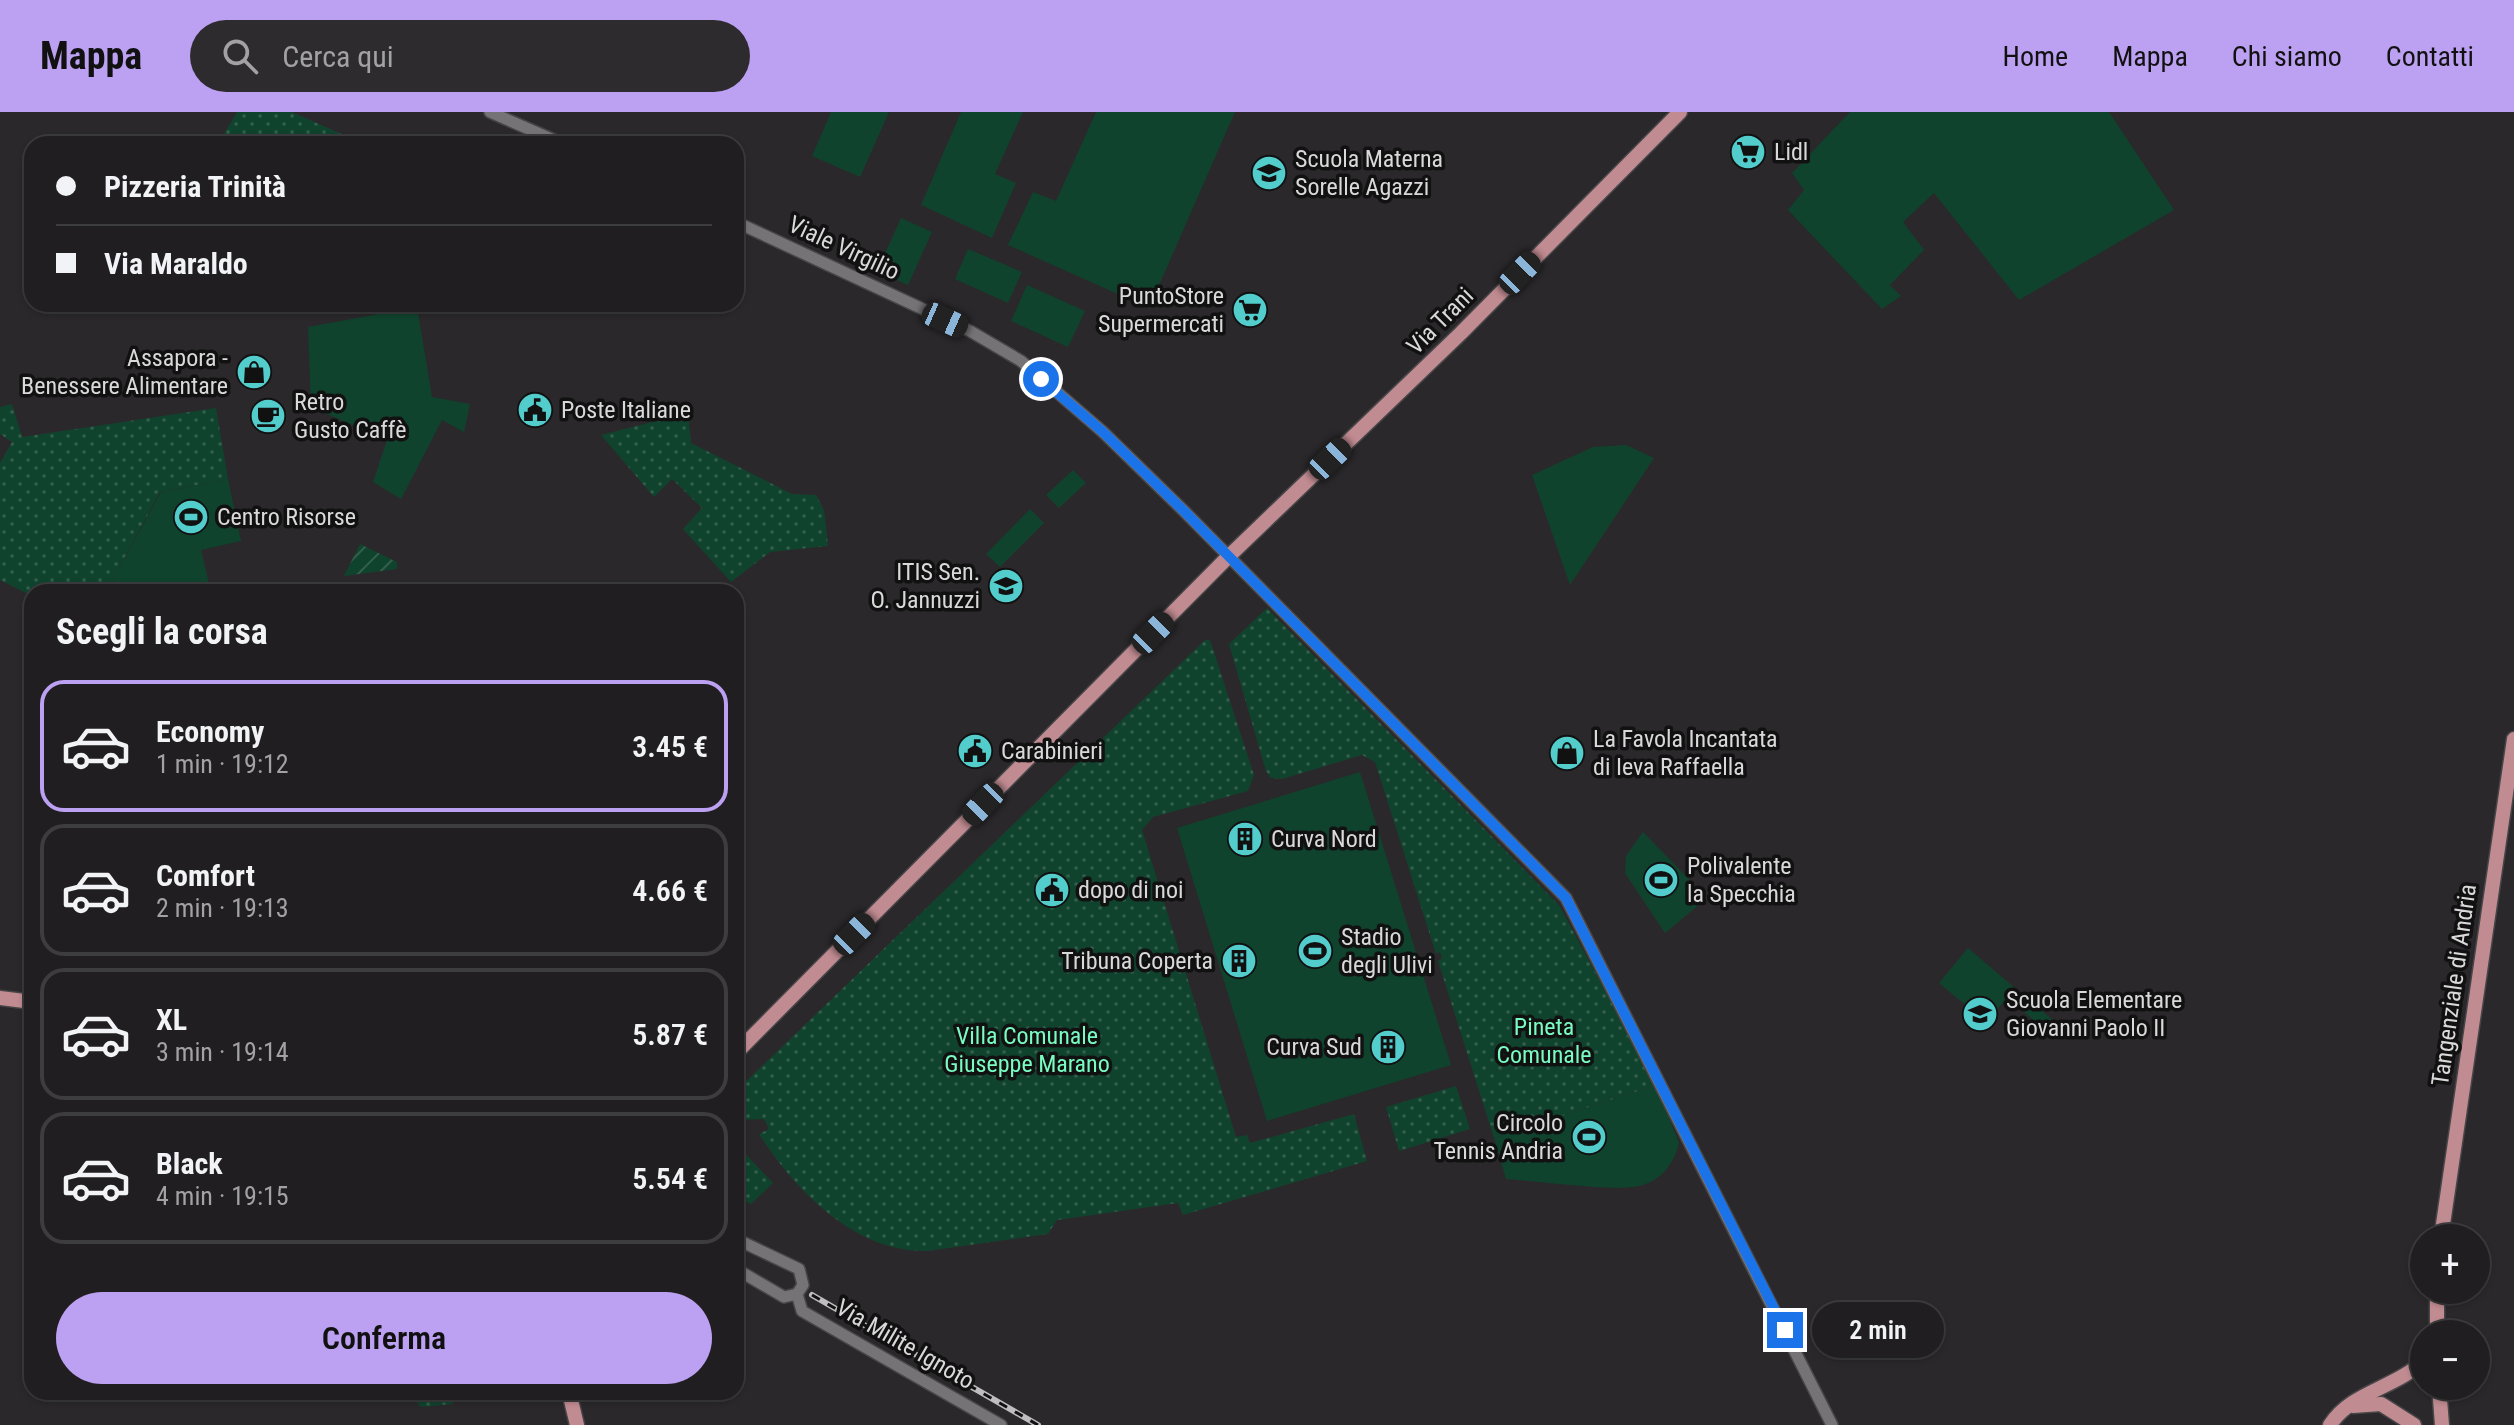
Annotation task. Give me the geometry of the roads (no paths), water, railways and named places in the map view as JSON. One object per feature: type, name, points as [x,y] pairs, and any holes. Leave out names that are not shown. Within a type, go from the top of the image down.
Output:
[{"type":"main road","name":"Via Trani","points":[[744,1045],[1227,558],[1461,333],[1680,112]]},
{"type":"main road","name":"Tangenziale di Andria","points":[[2443,1224],[2514,739]]},
{"type":"main road","points":[[0,998],[24,1001]]},
{"type":"main road","points":[[2330,1425],[2345,1408],[2410,1372]]},
{"type":"main road","points":[[571,1400],[577,1425]]},
{"type":"main road","points":[[2440,1400],[2442,1425]]},
{"type":"main road","points":[[2345,1408],[2365,1403],[2381,1404],[2414,1425]]},
{"type":"street","points":[[490,112],[545,136]]},
{"type":"street","name":"Viale Virgilio","points":[[744,226],[970,331],[1021,361],[1103,432],[1391,718],[1566,898],[1832,1425]]},
{"type":"street","points":[[744,1243],[799,1269],[804,1277],[803,1287],[797,1294],[779,1295],[744,1274]]},
{"type":"street","name":"Via Milite Ignoto","points":[[797,1294],[802,1311],[982,1420],[1001,1425]]},
{"type":"railway","points":[[812,1295],[1038,1425]]},
{"type":"place","name":"Lidl","points":[[1748,152]]},
{"type":"place","name":"Scuola Materna Sorelle Agazzi","points":[[1269,173]]},
{"type":"place","name":"PuntoStore Supermercati","points":[[1250,310]]},
{"type":"place","name":"Assapora - Benessere Alimentare","points":[[254,372]]},
{"type":"place","name":"Poste Italiane","points":[[535,410]]},
{"type":"place","name":"Retro Gusto Caffè","points":[[268,416]]},
{"type":"place","name":"Centro Risorse","points":[[191,517]]},
{"type":"place","name":"ITIS Sen. O. Jannuzzi","points":[[1006,586]]},
{"type":"place","name":"Carabinieri","points":[[975,751]]},
{"type":"place","name":"La Favola Incantata di Ieva Raffaella","points":[[1567,753]]},
{"type":"place","name":"Curva Nord","points":[[1245,839]]},
{"type":"place","name":"Polivalente la Specchia","points":[[1661,880]]},
{"type":"place","name":"dopo di noi","points":[[1052,890]]},
{"type":"place","name":"Stadio degli Ulivi","points":[[1315,951]]},
{"type":"place","name":"Tribuna Coperta","points":[[1239,961]]},
{"type":"place","name":"Scuola Elementare Giovanni Paolo II","points":[[1980,1014]]},
{"type":"place","name":"Curva Sud","points":[[1388,1047]]},
{"type":"place","name":"Circolo Tennis Andria","points":[[1589,1137]]},
{"type":"park label","name":"Pineta Comunale","points":[[1544,1041]]},
{"type":"park label","name":"Villa Comunale Giuseppe Marano","points":[[1027,1050]]}]
